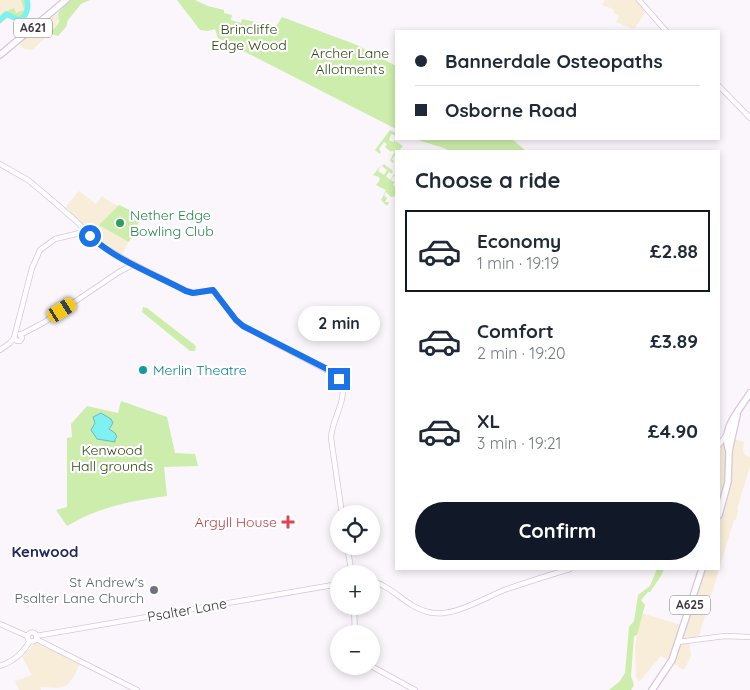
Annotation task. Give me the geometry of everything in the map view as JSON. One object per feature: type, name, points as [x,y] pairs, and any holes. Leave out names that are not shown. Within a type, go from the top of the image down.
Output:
[{"type":"main road","name":"A621","points":[[0,55],[66,0]]},
{"type":"main road","points":[[729,451],[727,433],[729,426],[750,393]]},
{"type":"main road","points":[[720,511],[728,482],[729,451],[737,415]]},
{"type":"main road","name":"A625","points":[[652,690],[669,665],[702,570]]},
{"type":"street","points":[[639,0],[665,30]]},
{"type":"street","points":[[720,87],[750,118]]},
{"type":"street","points":[[0,164],[28,180],[100,245],[190,292],[213,290],[236,320],[243,326],[336,375],[342,384],[342,400],[332,427],[331,450],[340,505]]},
{"type":"street","points":[[18,337],[18,325],[32,268],[40,250],[55,239],[85,230]]},
{"type":"street","points":[[0,350],[134,264]]},
{"type":"street","points":[[720,444],[737,415]]},
{"type":"street","points":[[720,440],[729,426]]},
{"type":"street","points":[[380,584],[418,609],[441,614],[456,610],[507,589],[567,570]]},
{"type":"street","name":"Psalter Lane","points":[[36,637],[330,586]]},
{"type":"street","points":[[0,624],[27,636],[30,641]]},
{"type":"street","points":[[27,636],[31,633],[137,690]]},
{"type":"street","points":[[678,642],[725,636],[750,637]]},
{"type":"street","points":[[0,666],[21,654],[30,641],[36,637]]},
{"type":"street","points":[[380,671],[414,690]]},
{"type":"shaded area","points":[[0,0],[21,0],[24,10],[16,13],[14,9],[0,17]]},
{"type":"shaded area","points":[[605,0],[637,0],[645,13],[634,29],[616,22],[619,16],[614,13],[613,9],[602,5]]},
{"type":"shaded area","points":[[55,10],[59,18],[54,29],[47,33],[44,39],[32,50],[24,49],[17,42]]},
{"type":"shaded area","points":[[79,191],[96,204],[102,196],[112,203],[142,216],[121,256],[96,240],[64,209]]},
{"type":"shaded area","points":[[726,437],[744,442],[743,450],[745,455],[750,457],[750,466],[737,509],[736,520],[734,520],[720,566],[720,450]]},
{"type":"shaded area","points":[[705,570],[719,570],[698,639],[689,641],[691,656],[684,670],[661,656],[639,682],[636,677],[635,647],[641,613],[685,626]]},
{"type":"shaded area","points":[[36,643],[80,664],[67,685],[57,688],[40,687],[41,690],[19,690],[15,681],[32,675],[22,656]]},
{"type":"green space","points":[[21,0],[29,0],[29,12],[23,22],[7,18],[0,24],[0,18],[7,11],[14,8],[16,13],[24,10]]},
{"type":"green space","points":[[70,0],[90,0],[81,4],[58,36],[47,33],[54,29],[59,22],[58,13]]},
{"type":"green space","points":[[177,0],[195,0],[224,10],[224,13],[232,15],[231,20],[241,23],[242,19],[260,23],[262,31],[277,25],[282,17],[357,45],[395,65],[395,128],[218,38],[215,29],[208,31],[200,30]]},
{"type":"green space","points":[[390,130],[395,132],[395,136],[391,134],[389,140],[393,142],[394,140],[403,146],[400,150],[395,150],[395,156],[392,159],[393,163],[390,161],[394,152],[385,147],[387,144],[384,142],[379,149],[380,154],[375,150]]},
{"type":"green space","points":[[419,140],[513,140],[525,150],[448,150]]},
{"type":"green space","points":[[384,164],[393,171],[392,174],[389,172],[386,176],[390,180],[395,173],[395,176],[391,180],[395,181],[393,185],[395,187],[395,196],[391,197],[386,192],[384,195],[387,198],[385,202],[389,202],[387,206],[381,200],[386,190],[376,185],[380,180],[379,177],[373,175],[381,165],[378,171],[384,175],[387,170],[382,166]]},
{"type":"green space","name":"Nether Edge Bowling Club","points":[[119,205],[142,216],[129,242],[99,225]]},
{"type":"green space","points":[[143,307],[147,308],[196,346],[195,351],[190,351],[142,312]]},
{"type":"green space","name":"Kenwood Hall grounds","points":[[121,401],[167,417],[175,453],[195,454],[198,466],[164,467],[167,496],[103,509],[67,526],[56,510],[67,507],[67,438],[72,437],[71,424],[87,406],[118,413]]},
{"type":"green space","points":[[657,570],[664,570],[650,592],[641,600],[645,605],[637,635],[634,636],[631,676],[634,685],[631,690],[609,690],[619,682],[625,673],[629,627],[634,621],[638,595],[650,586]]},
{"type":"water","points":[[101,413],[111,419],[113,423],[109,429],[117,437],[115,442],[97,439],[91,430],[95,423],[93,417]]},
{"type":"waterway","points":[[0,20],[6,14],[19,20],[22,18],[27,12],[27,0]]},
{"type":"place","name":"Nether Edge Bowling Club","points":[[120,223]]},
{"type":"place","name":"Merlin Theatre","points":[[143,370]]},
{"type":"place","name":"Argyll House","points":[[288,522]]},
{"type":"place","name":"St Andrew's Psalter Lane Church","points":[[154,590]]},
{"type":"district","name":"Kenwood","points":[[45,552]]},
{"type":"route","points":[[90,236],[100,245],[120,257],[186,291],[193,293],[213,290],[236,320],[243,326],[331,371],[339,379]]},
{"type":"park label","name":"Brincliffe Edge Wood","points":[[249,38]]},
{"type":"park label","name":"Archer Lane Allotments","points":[[350,62]]}]
